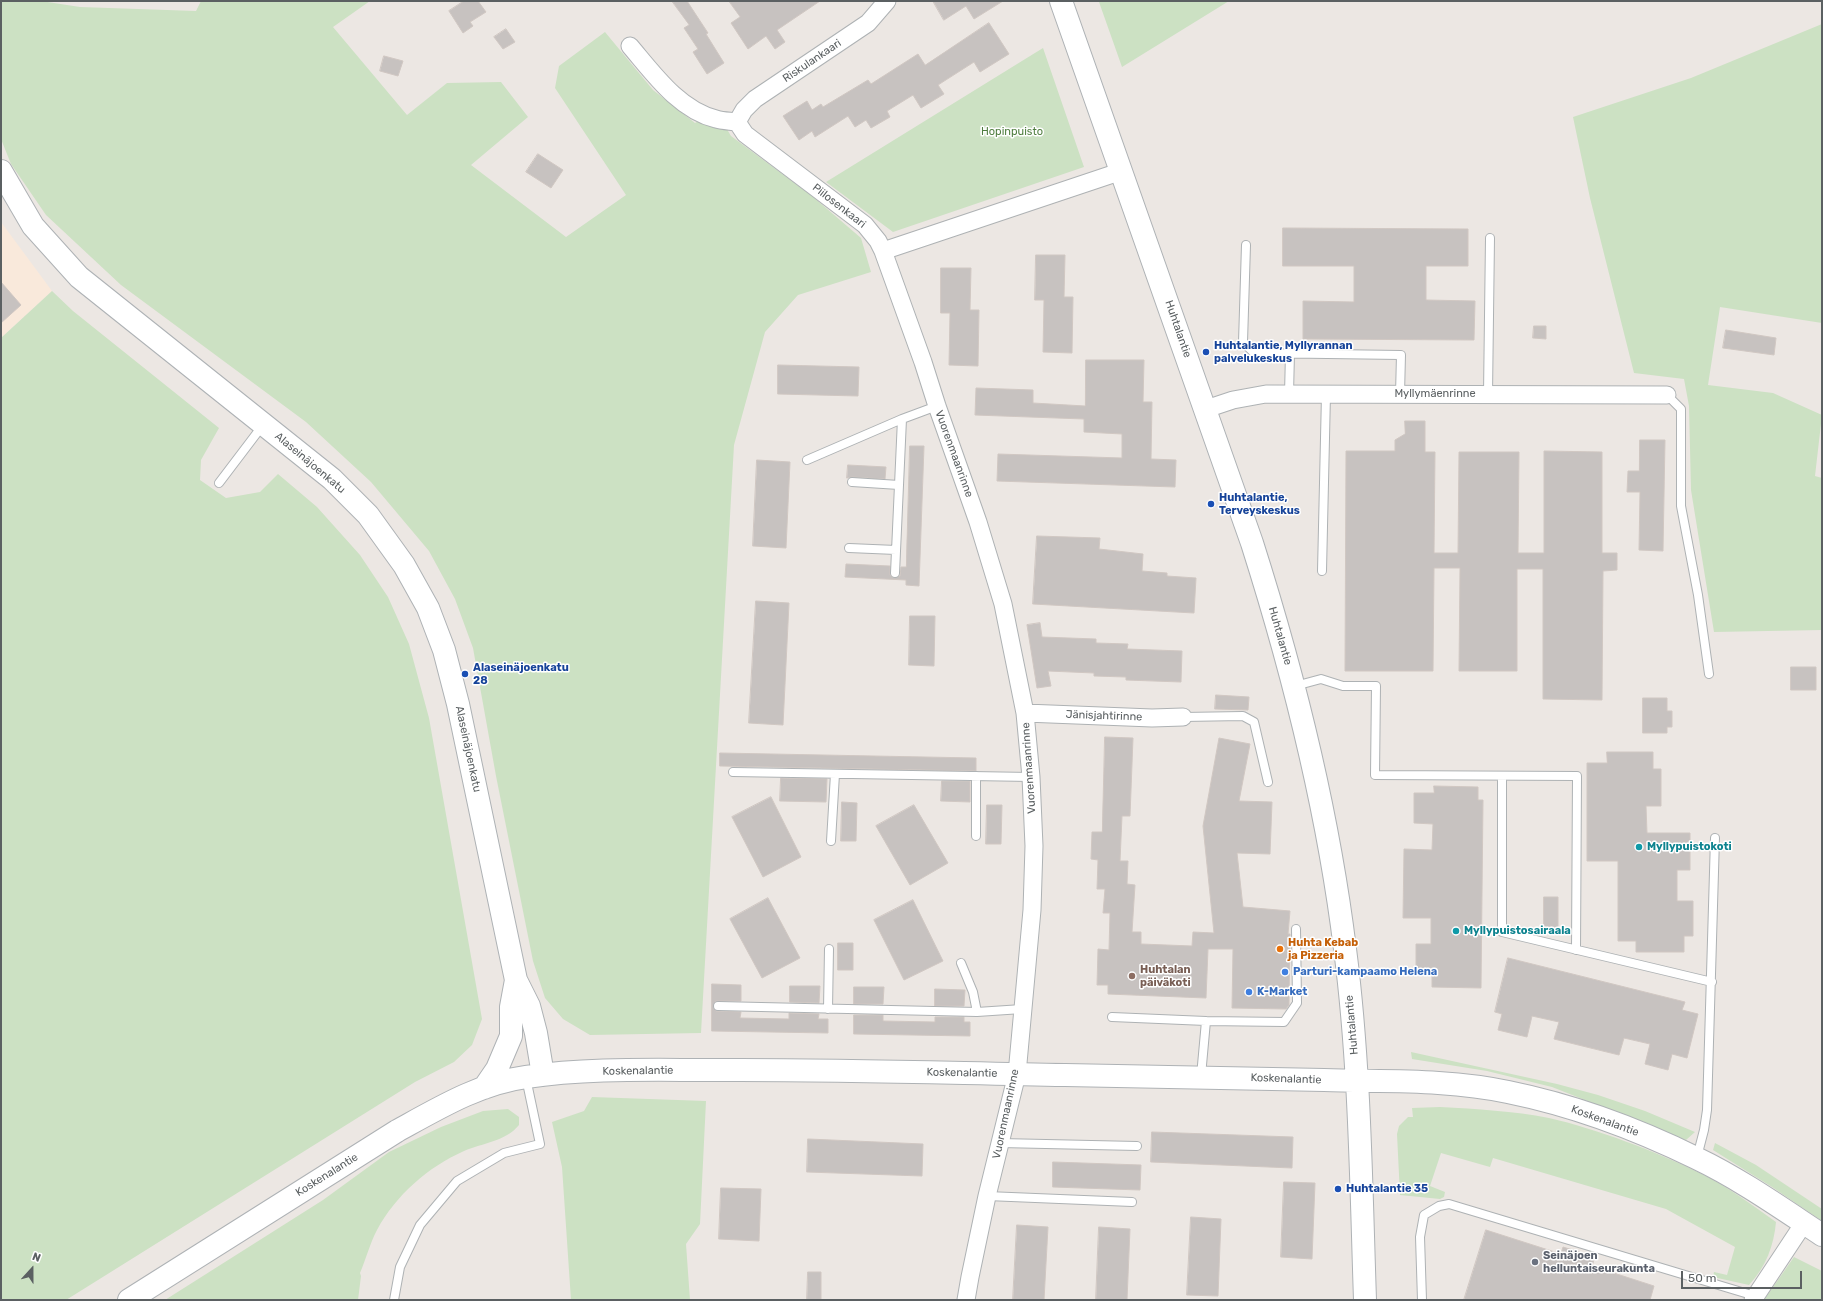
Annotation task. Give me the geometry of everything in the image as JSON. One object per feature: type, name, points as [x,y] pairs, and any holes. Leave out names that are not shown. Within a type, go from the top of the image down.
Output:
[{"type":"street","name":"Riskulankaari","points":[[737,122],[744,110],[756,99],[868,23],[887,1]]},
{"type":"street","name":"Huhtalantie","points":[[1061,1],[1206,409],[1274,610],[1294,686],[1325,820],[1345,949],[1357,1081],[1365,1300]]},
{"type":"street","points":[[630,46],[659,80],[687,106],[715,119],[737,122]]},
{"type":"street","name":"Piilosenkaari","points":[[737,122],[745,134],[865,225],[878,241],[883,251]]},
{"type":"street","name":"Alaseinäjoenkatu","points":[[1,171],[33,226],[79,277],[332,479],[368,515],[404,565],[428,608],[444,650],[458,704],[516,980],[529,1006],[536,1033],[534,1076]]},
{"type":"street","points":[[883,251],[1122,171]]},
{"type":"street","name":"Vuorenmaanrinne","points":[[883,251],[978,522],[1003,604],[1025,713],[1031,777],[1034,846],[1032,910],[1017,1074],[988,1196],[966,1300]]},
{"type":"street","name":"Myllymäenrinne","points":[[1206,409],[1243,398],[1266,394],[1667,395]]},
{"type":"street","name":"Jänisjahtirinne","points":[[1025,713],[1152,718],[1183,717]]},
{"type":"street","name":"Alaseinäjoenkatu","points":[[484,1088],[497,1070],[511,1036],[511,1007],[516,980]]},
{"type":"street","name":"Alaseinäjoenkatu","points":[[511,1036],[534,1076]]},
{"type":"street","name":"Koskenalantie","points":[[129,1300],[397,1131],[440,1107],[484,1088],[534,1076],[628,1070],[761,1070],[1201,1077],[1419,1083],[1474,1087],[1506,1092],[1557,1104],[1606,1120],[1696,1158],[1745,1185],[1822,1235]]},
{"type":"street","points":[[1754,1298],[1804,1223]]},
{"type":"lane","points":[[1488,394],[1490,238]]},
{"type":"lane","points":[[1246,245],[1243,342],[1254,353],[1401,355],[1400,394]]},
{"type":"lane","points":[[1289,394],[1290,354]]},
{"type":"lane","points":[[1322,571],[1326,394]]},
{"type":"lane","points":[[1667,395],[1681,409],[1681,506],[1698,595],[1709,674]]},
{"type":"lane","points":[[807,460],[937,406]]},
{"type":"lane","points":[[895,573],[902,420]]},
{"type":"lane","points":[[218,483],[263,424]]},
{"type":"lane","points":[[852,482],[899,485]]},
{"type":"lane","points":[[849,548],[896,550]]},
{"type":"lane","points":[[1294,686],[1321,679],[1343,686],[1376,686],[1375,775],[1577,776],[1576,950]]},
{"type":"lane","points":[[1183,717],[1243,716],[1254,722],[1268,782]]},
{"type":"lane","points":[[733,772],[1031,777]]},
{"type":"lane","points":[[830,841],[835,774]]},
{"type":"lane","points":[[976,776],[976,836]]},
{"type":"lane","points":[[1502,776],[1502,932],[1712,982]]},
{"type":"lane","points":[[1696,1158],[1704,1130],[1707,1110],[1712,982],[1715,838]]},
{"type":"lane","points":[[1112,1017],[1206,1021],[1284,1022],[1297,1004],[1296,929]]},
{"type":"lane","points":[[828,1008],[829,949]]},
{"type":"lane","points":[[961,963],[974,992],[976,1012]]},
{"type":"lane","points":[[718,1006],[976,1012],[1022,1010]]},
{"type":"lane","points":[[1201,1077],[1206,1021]]},
{"type":"lane","points":[[394,1300],[400,1266],[420,1225],[457,1181],[504,1153],[540,1144],[534,1076]]},
{"type":"lane","points":[[1000,1143],[1137,1146]]},
{"type":"lane","points":[[988,1196],[1132,1202]]},
{"type":"lane","points":[[1422,1300],[1420,1237],[1424,1215],[1439,1206],[1449,1204],[1754,1298]]},
{"type":"shaded area","points":[[1,222],[52,291],[1,338]]},
{"type":"green space","points":[[1,1],[41,1],[80,7],[196,11],[201,1],[370,1],[333,27],[407,115],[447,83],[501,82],[528,117],[471,165],[566,237],[626,195],[555,88],[559,66],[605,32],[653,90],[695,123],[716,111],[731,136],[812,196],[861,238],[871,272],[798,295],[765,332],[734,445],[701,1033],[590,1035],[563,1019],[545,998],[533,961],[496,776],[473,648],[455,599],[429,551],[371,482],[306,422],[121,285],[46,215],[11,164],[1,139]]},
{"type":"green space","points":[[1229,1],[1122,67],[1099,2]]},
{"type":"green space","points":[[1822,24],[1822,323],[1720,307],[1708,385],[1773,393],[1822,415],[1815,476],[1822,478],[1822,630],[1714,632],[1691,490],[1689,406],[1684,379],[1634,373],[1590,198],[1573,117],[1691,78]]},
{"type":"green space","name":"Hopinpuisto","points":[[1043,48],[1084,167],[893,232],[826,182]]},
{"type":"green space","points":[[52,291],[73,311],[219,428],[201,460],[200,480],[226,498],[260,492],[278,474],[317,507],[360,555],[388,597],[409,644],[429,718],[482,1019],[472,1045],[454,1062],[415,1082],[66,1300],[1,1300],[1,338]]},
{"type":"green space","points":[[1411,1052],[1557,1084],[1598,1095],[1645,1111],[1695,1132],[1686,1140],[1552,1087],[1487,1071],[1412,1059]]},
{"type":"green space","points":[[592,1097],[706,1101],[700,1224],[686,1244],[690,1300],[571,1300],[562,1167],[552,1122],[584,1111]]},
{"type":"green space","points":[[1440,1107],[1522,1114],[1549,1118],[1587,1128],[1626,1141],[1700,1173],[1749,1202],[1776,1222],[1768,1255],[1760,1271],[1749,1285],[1713,1277],[1714,1272],[1727,1275],[1735,1247],[1666,1209],[1493,1158],[1490,1167],[1441,1153],[1430,1186],[1445,1192],[1444,1197],[1440,1199],[1400,1195],[1397,1134],[1399,1126],[1408,1117],[1413,1117],[1412,1108]]},
{"type":"green space","points":[[508,1109],[519,1117],[519,1125],[514,1130],[508,1135],[464,1151],[438,1165],[414,1183],[394,1205],[377,1230],[370,1246],[360,1273],[361,1276],[358,1300],[165,1300],[323,1200],[389,1152],[441,1127],[483,1111]]},
{"type":"green space","points":[[1715,1143],[1756,1165],[1822,1209],[1822,1221],[1713,1150]]},
{"type":"green space","points":[[1794,1257],[1822,1271],[1822,1300],[1764,1300]]},
{"type":"building","points":[[464,1],[478,1],[486,12],[470,22],[473,26],[463,33],[449,11]]},
{"type":"building","points":[[672,1],[687,1],[708,33],[706,34],[724,63],[707,74],[693,52],[698,49],[684,28],[689,25]]},
{"type":"building","points":[[729,1],[820,1],[777,30],[785,42],[775,49],[766,36],[748,49],[731,23],[740,17]]},
{"type":"building","points":[[933,1],[1003,1],[974,19],[966,6],[944,20]]},
{"type":"building","points":[[989,23],[1009,54],[980,72],[974,62],[938,85],[944,94],[921,108],[913,95],[887,111],[890,117],[871,128],[866,120],[855,127],[848,116],[815,137],[812,131],[799,140],[783,116],[807,101],[812,110],[821,104],[823,107],[868,80],[871,84],[918,54],[925,65]]},
{"type":"building","points":[[506,29],[515,42],[503,49],[494,37]]},
{"type":"building","points":[[384,56],[403,61],[398,76],[380,71]]},
{"type":"building","points":[[538,154],[563,170],[551,188],[526,172]]},
{"type":"building","points":[[1283,228],[1468,229],[1468,266],[1426,266],[1426,300],[1475,301],[1474,340],[1303,339],[1303,301],[1354,302],[1354,266],[1283,266]]},
{"type":"building","points":[[1036,255],[1065,255],[1064,297],[1073,297],[1072,353],[1043,352],[1044,300],[1035,300]]},
{"type":"building","points":[[941,268],[971,268],[970,310],[979,310],[978,366],[949,365],[950,313],[941,313]]},
{"type":"building","points":[[1,282],[21,305],[1,323]]},
{"type":"building","points":[[1534,326],[1546,326],[1546,339],[1533,338]]},
{"type":"building","points":[[1726,330],[1776,338],[1774,355],[1723,348]]},
{"type":"building","points":[[1086,360],[1144,360],[1143,402],[1152,402],[1151,459],[1176,460],[1175,487],[997,481],[998,454],[1122,458],[1122,434],[1084,432],[1084,419],[975,415],[976,388],[1033,390],[1033,403],[1085,406]]},
{"type":"building","points":[[778,365],[859,367],[858,396],[778,394]]},
{"type":"building","points":[[1405,421],[1425,421],[1425,452],[1435,452],[1434,553],[1458,553],[1459,452],[1519,452],[1518,553],[1544,553],[1544,451],[1602,452],[1602,553],[1617,553],[1617,570],[1603,571],[1602,700],[1543,699],[1543,569],[1517,569],[1517,671],[1459,671],[1460,568],[1434,568],[1433,671],[1345,671],[1346,451],[1395,451],[1395,440],[1405,434]]},
{"type":"building","points":[[1640,440],[1665,440],[1663,551],[1639,550],[1640,492],[1627,492],[1628,471],[1639,471]]},
{"type":"building","points":[[910,446],[924,446],[919,586],[906,585],[906,580],[845,577],[846,564],[890,566],[890,575],[894,578],[900,576],[901,567],[906,567]]},
{"type":"building","points":[[757,460],[790,462],[786,548],[753,546]]},
{"type":"building","points":[[848,465],[886,467],[885,479],[847,478]]},
{"type":"building","points":[[1037,536],[1100,538],[1099,549],[1143,554],[1142,571],[1167,573],[1167,576],[1196,578],[1194,613],[1033,604]]},
{"type":"building","points":[[756,601],[789,603],[783,725],[749,723]]},
{"type":"building","points":[[910,616],[935,616],[934,666],[909,665]]},
{"type":"building","points":[[1040,623],[1042,637],[1096,639],[1096,643],[1128,644],[1127,649],[1182,651],[1181,682],[1126,680],[1126,677],[1094,676],[1094,673],[1048,671],[1051,686],[1037,688],[1027,625]]},
{"type":"building","points":[[1791,667],[1816,667],[1816,690],[1791,690]]},
{"type":"building","points":[[1216,695],[1249,697],[1248,710],[1215,709]]},
{"type":"building","points":[[1643,698],[1667,698],[1667,711],[1672,711],[1672,727],[1667,727],[1667,733],[1643,733]]},
{"type":"building","points":[[1105,737],[1133,738],[1130,816],[1122,816],[1120,861],[1128,861],[1127,884],[1135,885],[1132,932],[1141,932],[1141,944],[1192,946],[1193,932],[1214,933],[1203,826],[1219,738],[1250,744],[1239,801],[1272,802],[1270,854],[1237,853],[1243,907],[1290,911],[1288,934],[1290,934],[1289,1005],[1286,1009],[1232,1008],[1233,949],[1208,949],[1206,998],[1108,994],[1108,985],[1097,985],[1098,949],[1109,950],[1110,913],[1103,913],[1105,889],[1097,889],[1098,860],[1091,859],[1092,832],[1102,832]]},
{"type":"building","name":"Myllypuistokoti","points":[[1607,752],[1653,752],[1653,769],[1661,769],[1661,806],[1646,806],[1647,833],[1690,833],[1690,870],[1677,870],[1677,901],[1693,901],[1693,936],[1684,936],[1684,952],[1636,952],[1636,941],[1618,941],[1618,861],[1587,861],[1587,763],[1607,763]]},
{"type":"building","points":[[720,753],[976,758],[976,771],[720,766]]},
{"type":"building","points":[[781,778],[827,779],[826,802],[780,801]]},
{"type":"building","points":[[942,781],[970,781],[970,802],[941,801]]},
{"type":"building","points":[[1434,786],[1478,787],[1478,800],[1483,800],[1481,988],[1432,987],[1432,974],[1416,974],[1416,944],[1431,944],[1431,918],[1403,918],[1404,849],[1432,850],[1433,824],[1414,823],[1414,793],[1434,793]]},
{"type":"building","points":[[771,797],[801,857],[763,877],[732,817]]},
{"type":"building","points":[[842,802],[857,803],[856,841],[841,841]]},
{"type":"building","points":[[914,805],[948,863],[910,885],[876,826]]},
{"type":"building","points":[[987,805],[1002,805],[1001,844],[986,844]]},
{"type":"building","points":[[1544,897],[1558,897],[1558,931],[1544,931]]},
{"type":"building","points":[[768,898],[800,958],[762,978],[730,919]]},
{"type":"building","points":[[913,900],[943,961],[904,980],[874,920]]},
{"type":"building","points":[[838,943],[853,943],[853,970],[838,970]]},
{"type":"building","points":[[1508,958],[1685,1002],[1682,1010],[1698,1014],[1687,1058],[1672,1054],[1668,1070],[1645,1064],[1650,1044],[1624,1038],[1619,1055],[1554,1039],[1559,1022],[1532,1016],[1527,1037],[1498,1030],[1502,1014],[1495,1012]]},
{"type":"building","points":[[712,984],[741,985],[741,1001],[716,1001],[713,1006],[716,1011],[741,1012],[740,1018],[789,1019],[789,1013],[819,1014],[818,1019],[828,1019],[828,1033],[712,1031]]},
{"type":"building","points":[[790,986],[820,986],[819,1003],[790,1002]]},
{"type":"building","points":[[854,987],[884,987],[883,1004],[854,1004]]},
{"type":"building","points":[[935,989],[965,990],[964,1006],[935,1006]]},
{"type":"building","points":[[854,1015],[883,1015],[883,1021],[935,1022],[935,1017],[964,1017],[964,1022],[970,1022],[970,1036],[854,1034]]},
{"type":"building","points":[[1152,1132],[1293,1137],[1292,1168],[1151,1162]]},
{"type":"building","points":[[808,1139],[923,1144],[922,1176],[807,1172]]},
{"type":"building","points":[[1053,1162],[1141,1165],[1140,1190],[1053,1187]]},
{"type":"building","points":[[1284,1182],[1315,1183],[1312,1259],[1281,1257]]},
{"type":"building","points":[[721,1188],[761,1189],[759,1241],[719,1239]]},
{"type":"building","points":[[1191,1217],[1221,1219],[1218,1296],[1187,1295]]},
{"type":"building","points":[[1017,1225],[1048,1227],[1044,1300],[1013,1300]]},
{"type":"building","points":[[1099,1227],[1130,1229],[1127,1300],[1096,1300]]},
{"type":"building","name":"Seinäjoen helluntaiseurakunta","points":[[1486,1230],[1561,1254],[1563,1247],[1595,1257],[1592,1266],[1654,1286],[1650,1300],[1464,1300]]},
{"type":"building","points":[[808,1272],[821,1272],[821,1300],[807,1300]]},
{"type":"place","name":"Huhtalantie, Myllyrannan palvelukeskus","points":[[1206,352]]},
{"type":"place","name":"Huhtalantie, Terveyskeskus","points":[[1211,504]]},
{"type":"place","name":"Alaseinäjoenkatu 28","points":[[465,674]]},
{"type":"place","name":"Myllypuistokoti","points":[[1639,847]]},
{"type":"place","name":"Myllypuistosairaala","points":[[1456,931]]},
{"type":"place","name":"Huhta Kebab ja Pizzeria","points":[[1280,949]]},
{"type":"place","name":"Parturi-kampaamo Helena","points":[[1285,972]]},
{"type":"place","name":"Huhtalan päiväkoti","points":[[1132,976]]},
{"type":"place","name":"K-Market","points":[[1249,992]]},
{"type":"place","name":"Huhtalantie 35","points":[[1338,1189]]},
{"type":"place","name":"Seinäjoen helluntaiseurakunta","points":[[1535,1262]]}]
